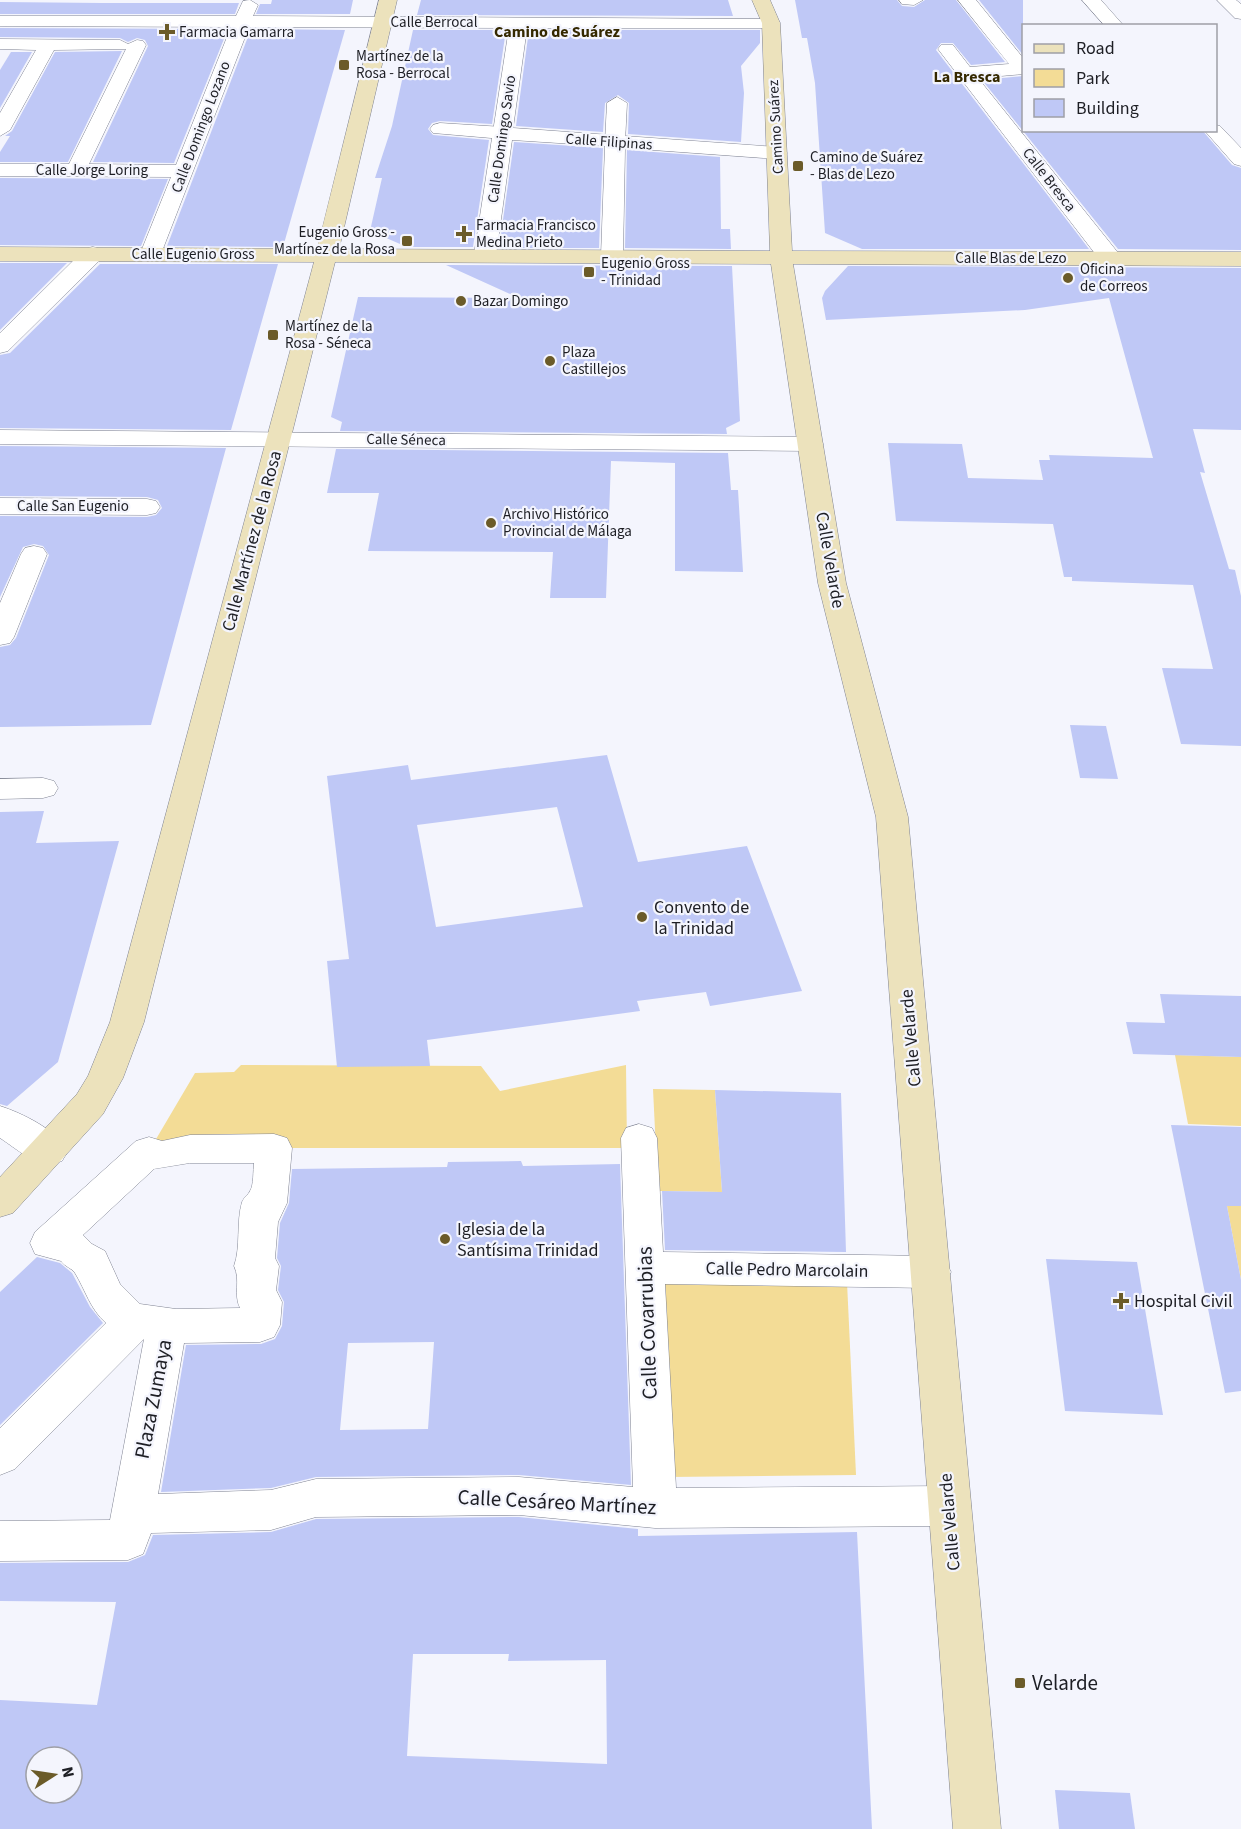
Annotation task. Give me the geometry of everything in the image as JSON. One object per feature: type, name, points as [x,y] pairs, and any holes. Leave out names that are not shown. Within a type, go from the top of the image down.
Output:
[{"type":"main road","name":"Calle Martínez de la Rosa","points":[[0,1202],[90,1104],[105,1078],[127,1022],[327,255],[388,0]]},
{"type":"main road","name":"Camino Suárez","points":[[761,0],[771,23],[781,256]]},
{"type":"main road","name":"Calle Eugenio Gross","points":[[0,254],[781,256]]},
{"type":"main road","name":"Calle Blas de Lezo","points":[[781,256],[1241,259]]},
{"type":"main road","name":"Calle Velarde","points":[[781,256],[832,584],[892,817],[977,1829]]},
{"type":"street","name":"Calle Domingo Lozano","points":[[151,254],[250,0]]},
{"type":"street","points":[[908,0],[914,0]]},
{"type":"street","points":[[965,73],[1022,69],[967,0]]},
{"type":"street","points":[[1091,0],[1113,24]]},
{"type":"street","points":[[1226,0],[1241,14]]},
{"type":"street","name":"Calle Berrocal","points":[[0,21],[771,23]]},
{"type":"street","name":"Calle Domingo Savio","points":[[485,255],[519,22]]},
{"type":"street","points":[[0,44],[161,45]]},
{"type":"street","points":[[0,130],[48,44]]},
{"type":"street","points":[[76,170],[137,45]]},
{"type":"street","points":[[209,45],[233,45]]},
{"type":"street","name":"Calle Bresca","points":[[947,49],[1111,259]]},
{"type":"street","points":[[612,256],[616,103]]},
{"type":"street","name":"Calle Filipinas","points":[[440,129],[777,153]]},
{"type":"street","points":[[1215,132],[1241,160]]},
{"type":"street","name":"Calle Jorge Loring","points":[[0,170],[184,171]]},
{"type":"street","points":[[0,346],[93,254]]},
{"type":"street","name":"Calle Séneca","points":[[0,437],[811,444]]},
{"type":"street","name":"Calle San Eugenio","points":[[0,506],[147,507]]},
{"type":"street","points":[[0,637],[34,554]]},
{"type":"street","points":[[0,789],[43,788]]},
{"type":"street","points":[[0,1120],[49,1151]]},
{"type":"street","name":"Calle Covarrubias","points":[[639,1138],[655,1508]]},
{"type":"street","points":[[274,1148],[268,1203],[261,1203],[263,1210],[262,1215],[259,1216],[258,1245],[255,1245],[255,1252],[258,1253],[253,1266],[260,1266],[255,1298],[262,1302],[260,1325],[153,1322],[112,1304],[97,1284],[91,1262],[78,1255],[73,1247],[50,1243],[149,1151],[158,1156],[190,1149],[274,1148]]},
{"type":"street","name":"Calle Pedro Marcolain","points":[[644,1268],[931,1272]]},
{"type":"street","name":"Plaza Zumaya","points":[[0,1456],[153,1322],[166,1328],[128,1540],[0,1541]]},
{"type":"street","name":"Calle Cesáreo Martínez","points":[[131,1514],[271,1510],[316,1498],[519,1496],[655,1508],[949,1506]]},
{"type":"green space","points":[[1175,1055],[1241,1057],[1241,1126],[1188,1124]]},
{"type":"green space","points":[[241,1065],[481,1066],[500,1091],[626,1065],[627,1148],[206,1148],[149,1151],[195,1073],[234,1072]]},
{"type":"green space","points":[[653,1089],[715,1090],[722,1192],[658,1191]]},
{"type":"green space","points":[[1227,1206],[1241,1206],[1241,1280]]},
{"type":"green space","points":[[662,1280],[847,1282],[856,1475],[669,1477]]},
{"type":"building","points":[[272,0],[353,0],[350,14],[256,14],[260,4],[271,4]]},
{"type":"building","points":[[421,0],[728,0],[733,16],[417,15]]},
{"type":"building","points":[[795,0],[897,0],[902,6],[914,7],[925,0],[956,0],[1005,62],[971,65],[953,43],[941,43],[936,50],[1089,249],[862,249],[825,233],[815,83],[807,38],[802,38]]},
{"type":"building","points":[[979,0],[1023,0],[1022,54]]},
{"type":"building","points":[[0,2],[239,3],[235,14],[0,14]]},
{"type":"building","points":[[0,28],[228,29],[174,163],[93,162],[148,46],[145,40],[137,38],[128,42],[120,38],[0,37]]},
{"type":"building","points":[[251,29],[345,30],[283,247],[167,246]]},
{"type":"building","points":[[413,30],[506,30],[492,124],[440,121],[432,123],[428,129],[433,135],[489,140],[473,247],[407,247],[370,231],[382,178],[375,178],[392,126]]},
{"type":"building","points":[[529,30],[760,30],[760,43],[741,66],[744,93],[741,142],[628,134],[629,103],[618,95],[605,103],[603,132],[516,126]]},
{"type":"building","points":[[122,51],[68,162],[0,162],[0,152],[10,136],[5,136],[12,131],[55,52]]},
{"type":"building","points":[[11,52],[32,52],[0,108],[0,70]]},
{"type":"building","points":[[1022,76],[1022,130],[982,80]]},
{"type":"building","points":[[1024,132],[1204,132],[1232,165],[1241,168],[1241,250],[1118,249]]},
{"type":"building","points":[[514,142],[603,148],[599,248],[499,248]]},
{"type":"building","points":[[627,150],[720,157],[721,229],[730,229],[731,249],[625,248]]},
{"type":"building","points":[[0,178],[168,179],[141,246],[0,245]]},
{"type":"building","points":[[0,263],[67,263],[0,330]]},
{"type":"building","points":[[100,264],[278,264],[231,430],[0,428],[0,355],[10,353]]},
{"type":"building","points":[[446,265],[732,266],[740,421],[726,428],[727,434],[340,431],[342,422],[331,417],[358,297],[519,298]]},
{"type":"building","points":[[848,266],[1241,268],[1241,430],[1193,429],[1205,473],[1200,472],[1229,569],[1235,570],[1241,596],[1241,746],[1181,744],[1162,668],[1213,669],[1193,585],[1072,581],[1072,577],[1064,577],[1053,524],[896,521],[888,443],[962,444],[968,478],[1043,480],[1039,460],[1050,460],[1049,455],[1153,458],[1109,298],[1025,310],[826,320],[822,298],[825,291]]},
{"type":"building","points":[[0,446],[226,448],[151,725],[0,727],[0,647],[10,645],[16,638],[49,555],[43,546],[34,544],[23,547],[0,597],[0,516],[147,517],[156,515],[162,508],[158,500],[147,497],[0,496]]},
{"type":"building","name":"Archivo Histórico Provincial de Málaga","points":[[336,449],[728,453],[731,490],[738,490],[743,572],[675,571],[675,463],[611,461],[606,598],[550,598],[553,552],[368,551],[379,493],[327,493]]},
{"type":"building","points":[[1070,725],[1106,726],[1118,779],[1080,778]]},
{"type":"building","name":"Convento de la Trinidad","points":[[607,755],[638,862],[747,846],[802,991],[710,1006],[706,992],[637,1001],[640,1011],[427,1040],[430,1066],[337,1067],[327,961],[349,959],[327,776],[408,765],[411,780]],"holes":[[[557,807],[583,907],[436,927],[417,825]]]},
{"type":"building","points":[[44,811],[36,843],[119,841],[58,1062],[7,1106],[0,1104],[0,812]]},
{"type":"building","points":[[1160,994],[1241,996],[1241,1057],[1133,1054],[1126,1022],[1165,1023]]},
{"type":"building","points":[[715,1090],[841,1093],[846,1252],[665,1250],[662,1191],[722,1192]]},
{"type":"building","points":[[1171,1125],[1241,1127],[1241,1206],[1227,1206],[1241,1280],[1241,1391],[1225,1393]]},
{"type":"building","points":[[521,1161],[523,1166],[620,1164],[631,1485],[519,1475],[316,1477],[271,1488],[161,1492],[186,1345],[261,1344],[275,1339],[282,1326],[284,1302],[278,1290],[281,1266],[277,1258],[280,1223],[289,1203],[292,1169],[447,1167],[448,1162]],"holes":[[[434,1342],[428,1429],[340,1430],[348,1343]]]},
{"type":"building","points":[[37,1257],[60,1263],[72,1273],[90,1307],[103,1323],[0,1425],[0,1292]]},
{"type":"building","points":[[1046,1259],[1137,1262],[1163,1415],[1065,1411]]},
{"type":"building","points":[[519,1517],[638,1529],[638,1536],[857,1532],[872,1829],[0,1829],[0,1700],[97,1705],[116,1602],[0,1601],[0,1563],[128,1562],[145,1555],[153,1535],[271,1532],[316,1519]],"holes":[[[413,1654],[509,1654],[508,1661],[606,1660],[607,1764],[407,1756]]]},
{"type":"building","points":[[1055,1790],[1130,1793],[1135,1829],[1059,1829]]},
{"type":"place","name":"Farmacia Gamarra","points":[[167,32]]},
{"type":"place","name":"Martínez de la Rosa - Berrocal","points":[[344,65]]},
{"type":"place","name":"Camino de Suárez - Blas de Lezo","points":[[798,166]]},
{"type":"place","name":"Farmacia Francisco Medina Prieto","points":[[464,234]]},
{"type":"place","name":"Eugenio Gross - Martínez de la Rosa","points":[[407,241]]},
{"type":"place","name":"Eugenio Gross - Trinidad","points":[[589,272]]},
{"type":"place","name":"Oficina de Correos","points":[[1068,278]]},
{"type":"place","name":"Bazar Domingo","points":[[461,301]]},
{"type":"place","name":"Martínez de la Rosa - Séneca","points":[[273,335]]},
{"type":"place","name":"Plaza Castillejos","points":[[550,361]]},
{"type":"place","name":"Archivo Histórico Provincial de Málaga","points":[[491,523]]},
{"type":"place","name":"Convento de la Trinidad","points":[[642,917]]},
{"type":"place","name":"Iglesia de la Santísima Trinidad","points":[[445,1239]]},
{"type":"place","name":"Hospital Civil","points":[[1121,1301]]},
{"type":"place","name":"Velarde","points":[[1020,1683]]},
{"type":"district","name":"Camino de Suárez","points":[[557,32]]},
{"type":"district","name":"La Bresca","points":[[967,77]]}]
